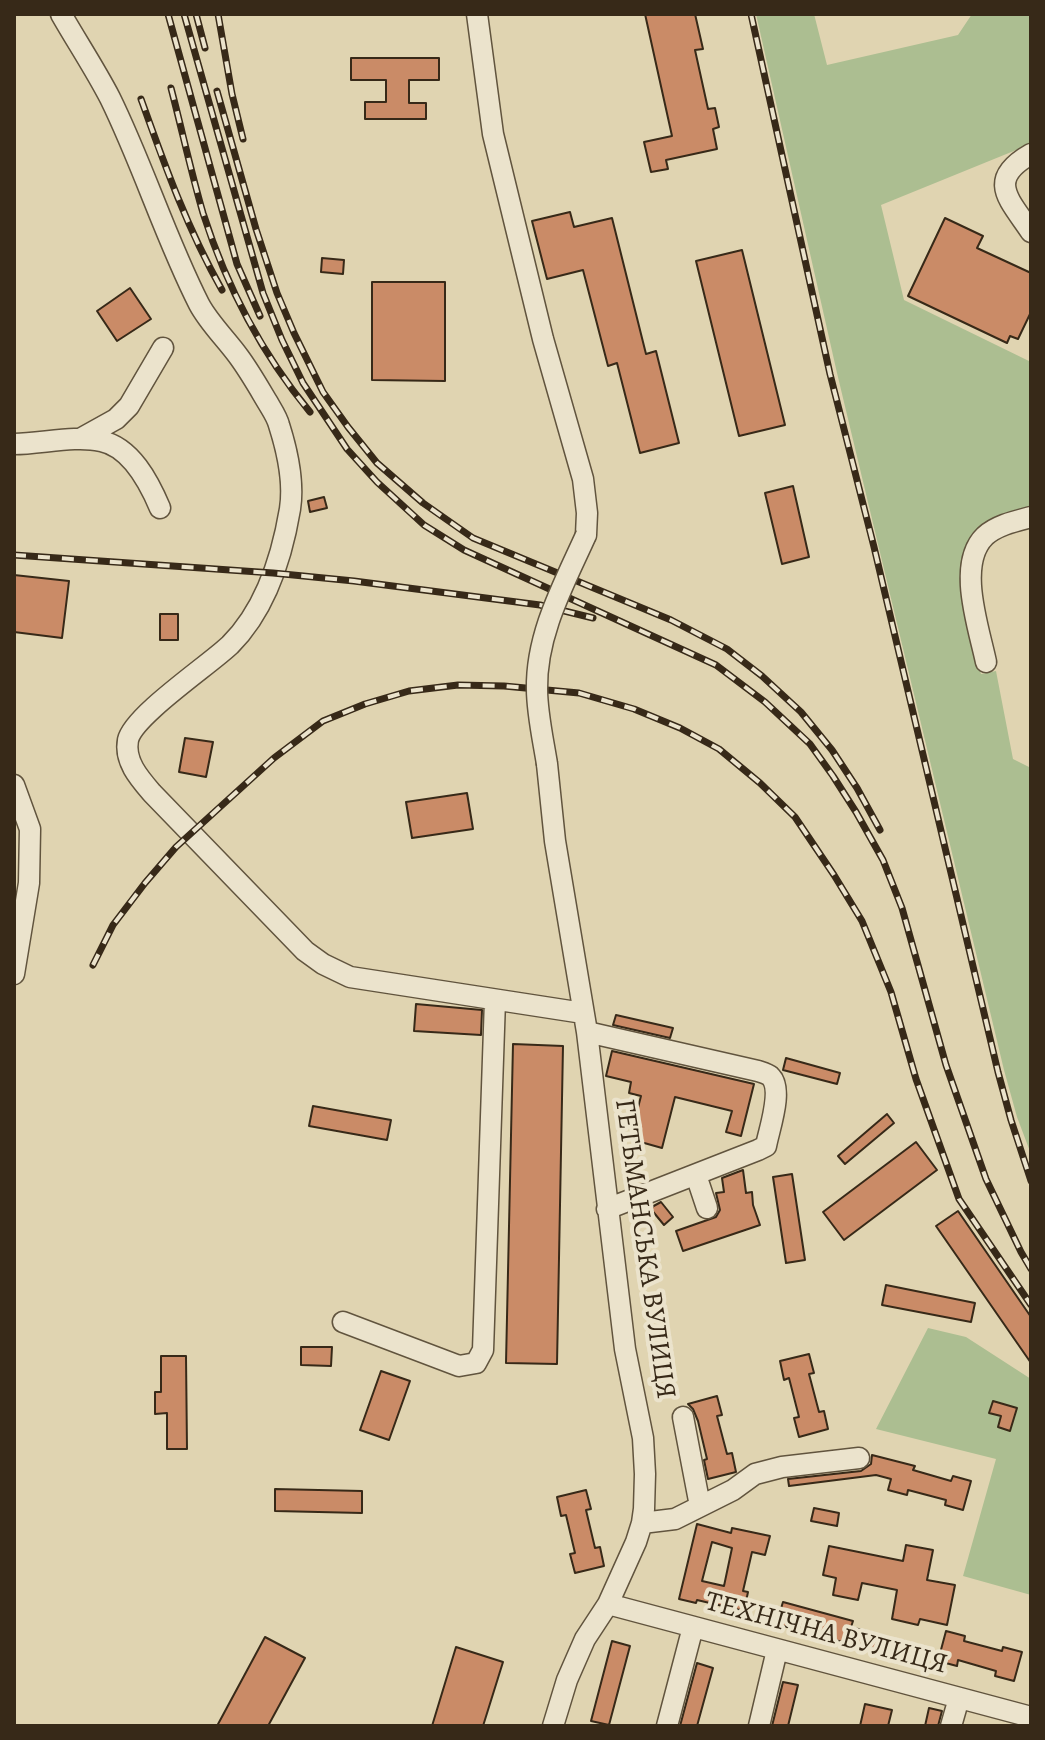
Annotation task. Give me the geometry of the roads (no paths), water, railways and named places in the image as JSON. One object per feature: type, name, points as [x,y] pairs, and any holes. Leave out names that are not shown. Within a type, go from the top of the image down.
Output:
[{"type":"street","points":[[61,14],[110,98],[201,307],[239,356],[279,423],[292,485],[283,539],[264,597],[231,644],[133,728],[128,740],[132,767],[152,793],[305,951],[323,964],[350,977],[495,1000],[758,1071],[773,1079],[777,1093],[766,1146],[607,1209]]},
{"type":"street","name":"ГЕТЬМАНСЬКА ВУЛИЦЯ","points":[[477,14],[493,134],[543,339],[583,479],[587,513],[586,535],[548,622],[537,689],[555,841],[585,1023],[625,1349],[643,1438],[645,1474],[642,1523],[636,1542],[608,1604],[585,1639],[553,1726]]},
{"type":"street","points":[[1031,154],[1012,168],[1004,181],[1005,192],[1031,232]]},
{"type":"street","points":[[80,439],[108,424],[129,406],[163,348]]},
{"type":"street","points":[[14,444],[80,439],[115,446],[130,458],[152,487],[160,508]]},
{"type":"street","points":[[986,662],[971,587],[974,555],[987,534],[1031,517]]},
{"type":"street","points":[[14,785],[30,829],[29,883],[14,974]]},
{"type":"street","points":[[343,1322],[459,1366],[476,1363],[483,1350],[495,1000]]},
{"type":"street","points":[[696,1175],[707,1208]]},
{"type":"street","points":[[683,1417],[700,1506]]},
{"type":"street","points":[[642,1523],[675,1519],[733,1490],[755,1474],[782,1467],[859,1458]]},
{"type":"street","name":"ТЕХНІЧНА ВУЛИЦЯ","points":[[608,1604],[1031,1717]]},
{"type":"street","points":[[667,1726],[693,1627]]},
{"type":"street","points":[[759,1726],[777,1650]]},
{"type":"street","points":[[951,1726],[959,1698]]},
{"type":"railway","points":[[168,14],[237,264],[260,316]]},
{"type":"railway","points":[[184,14],[263,293],[303,383],[347,449],[377,482],[424,525],[464,550],[716,665],[765,702],[810,744],[833,776],[883,860],[902,908],[946,1065],[986,1179],[1031,1269]]},
{"type":"railway","points":[[196,14],[205,48]]},
{"type":"railway","points":[[218,14],[243,139]]},
{"type":"railway","points":[[751,14],[830,374],[998,1072],[1031,1181]]},
{"type":"railway","points":[[171,88],[203,213],[234,292],[276,367],[310,412]]},
{"type":"railway","points":[[217,91],[256,229],[294,333],[323,392],[377,463],[423,503],[473,538],[671,620],[727,649],[801,712],[832,750],[880,830]]},
{"type":"railway","points":[[141,99],[187,220],[222,290]]},
{"type":"railway","points":[[14,555],[354,581],[540,605],[593,618]]},
{"type":"railway","points":[[93,965],[113,925],[176,847],[274,758],[323,721],[409,691],[458,685],[579,693],[634,709],[719,749],[760,783],[795,817],[834,875],[862,921],[891,992],[916,1079],[959,1199],[1031,1305]]}]
